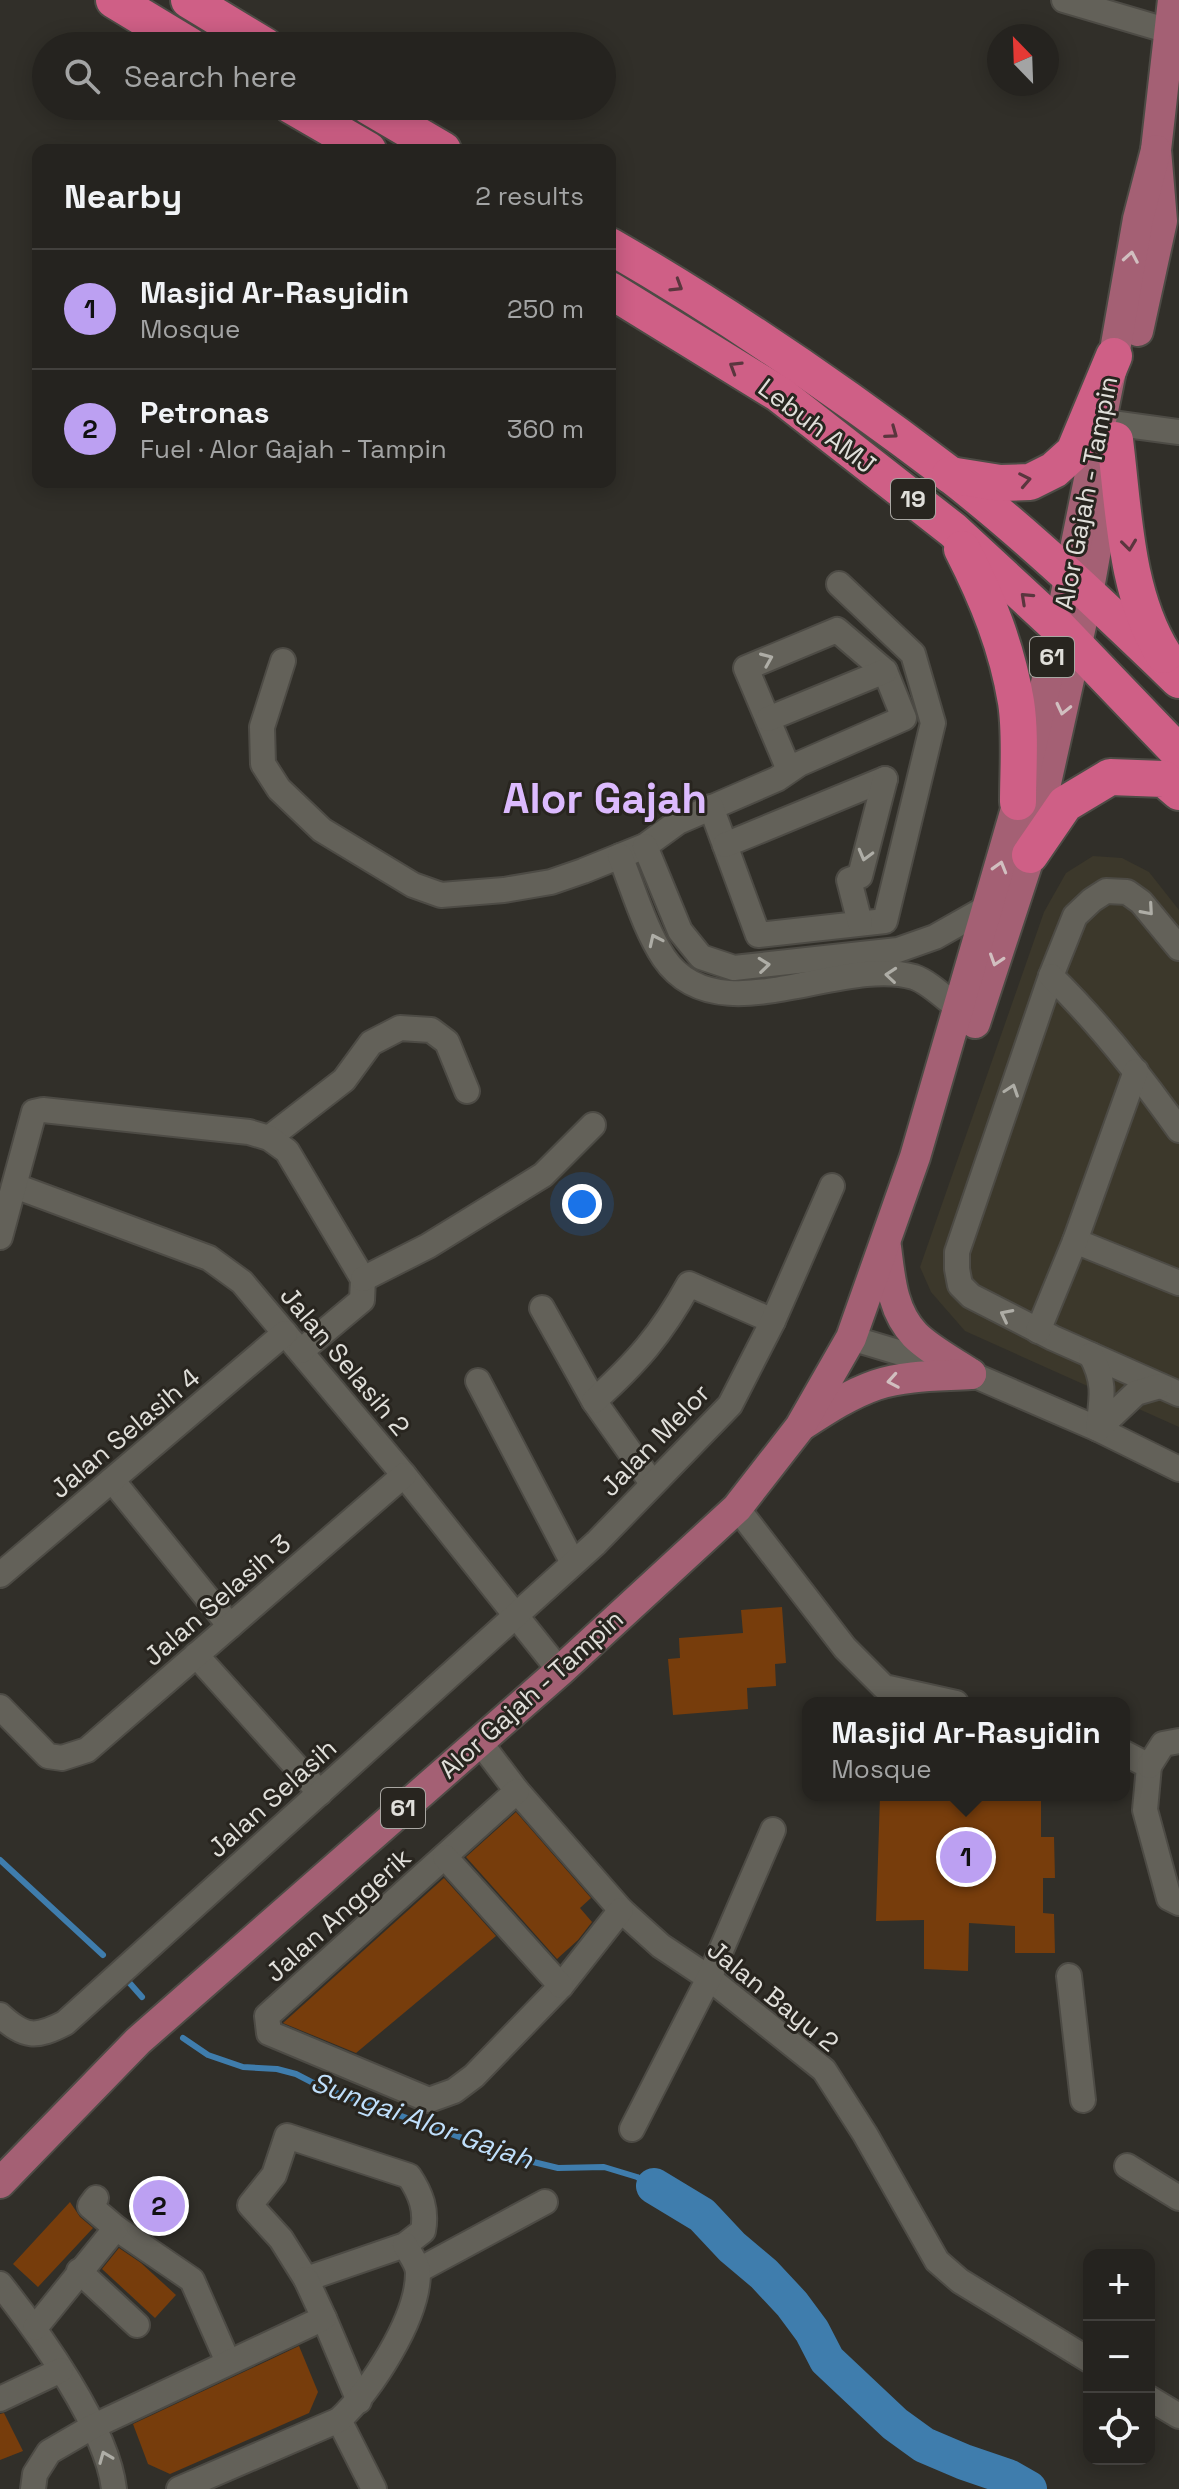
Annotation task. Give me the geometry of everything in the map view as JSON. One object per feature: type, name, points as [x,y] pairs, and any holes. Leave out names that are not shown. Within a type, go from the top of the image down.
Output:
[{"type":"highway","points":[[114,0],[167,32]]},
{"type":"highway","points":[[189,0],[242,32]]},
{"type":"highway","points":[[316,120],[358,144]]},
{"type":"highway","points":[[392,120],[433,144]]},
{"type":"highway","name":"Lebuh AMJ","points":[[616,249],[672,281],[800,366],[949,474],[1179,679]]},
{"type":"highway","name":"Lebuh AMJ","points":[[616,294],[779,394],[953,530],[1068,637],[1179,753]]},
{"type":"highway","points":[[949,474],[1000,483],[1030,482],[1054,470],[1074,452],[1114,356]]},
{"type":"highway","points":[[1117,432],[1132,567],[1151,634],[1179,679]]},
{"type":"highway","points":[[953,530],[982,588],[1001,636],[1016,704],[1018,802]]},
{"type":"highway","points":[[1030,855],[1065,804],[1110,777],[1164,779],[1179,792]]},
{"type":"main road","name":"61","points":[[1117,432],[1162,221],[1169,31],[1173,0]]},
{"type":"main road","name":"Alor Gajah - Tampin","points":[[915,1157],[969,1041],[1030,855],[1138,219],[1164,142]]},
{"type":"main road","name":"Alor Gajah - Tampin","points":[[1078,586],[1117,432]]},
{"type":"main road","name":"Alor Gajah - Tampin","points":[[0,2183],[138,2041],[560,1671],[737,1508],[800,1427],[851,1338],[915,1157],[1068,637]]},
{"type":"main road","points":[[885,1242],[892,1291],[900,1314],[915,1335],[971,1374]]},
{"type":"main road","points":[[800,1427],[847,1397],[879,1384],[971,1374]]},
{"type":"street","points":[[1064,0],[1169,31]]},
{"type":"street","points":[[1117,432],[1179,432]]},
{"type":"street","points":[[711,807],[758,935],[885,921],[933,723],[913,654],[839,584]]},
{"type":"street","points":[[283,661],[262,727],[263,764],[279,789],[322,830],[413,885],[441,895],[504,890],[551,882],[620,856],[645,846],[678,822],[904,718],[885,671],[837,630],[746,668],[789,770]]},
{"type":"street","points":[[768,719],[885,671]]},
{"type":"street","points":[[725,845],[885,779],[860,876],[849,880],[860,923]]},
{"type":"street","points":[[645,846],[680,931],[701,957],[734,968],[898,950],[935,937],[988,907]]},
{"type":"street","points":[[620,856],[664,959],[679,974],[702,989],[736,994],[880,974],[916,977],[959,1009]]},
{"type":"street","points":[[1170,1390],[1038,1331],[971,1296],[960,1285],[957,1252],[1051,976],[1075,916],[1106,891],[1127,892],[1141,902],[1179,948]]},
{"type":"street","points":[[701,957],[702,989]]},
{"type":"street","points":[[1051,976],[1078,1002],[1136,1071],[1179,1130]]},
{"type":"street","points":[[269,1138],[344,1080],[371,1043],[400,1028],[431,1030],[447,1042],[467,1091]]},
{"type":"street","points":[[1038,1331],[1075,1241],[1136,1071]]},
{"type":"street","points":[[0,1237],[34,1112],[43,1110],[233,1130],[269,1138],[287,1151],[363,1279],[428,1246],[543,1175],[593,1125]]},
{"type":"street","name":"Jalan Selasih 2","points":[[15,1186],[209,1258],[242,1282],[404,1475],[560,1671]]},
{"type":"street","name":"Jalan Melor","points":[[516,1614],[573,1563],[730,1405],[773,1321],[832,1186]]},
{"type":"street","points":[[1075,1241],[1179,1283]]},
{"type":"street","name":"Jalan Selasih 4","points":[[0,1575],[112,1480],[293,1342],[362,1300],[363,1279]]},
{"type":"street","points":[[594,1401],[634,1364],[668,1322],[689,1284],[773,1321]]},
{"type":"street","points":[[542,1308],[594,1401],[652,1483]]},
{"type":"street","points":[[851,1338],[971,1374],[1098,1429],[1179,1469]]},
{"type":"street","points":[[1091,1355],[1101,1375],[1103,1395],[1098,1429]]},
{"type":"street","points":[[478,1381],[573,1563]]},
{"type":"street","points":[[1098,1429],[1136,1393],[1170,1390]]},
{"type":"street","name":"Jalan Selasih 3","points":[[0,1707],[48,1756],[62,1758],[87,1750],[404,1475]]},
{"type":"street","points":[[112,1480],[230,1626]]},
{"type":"street","points":[[737,1508],[845,1648],[884,1687],[929,1697]]},
{"type":"street","name":"Jalan Selasih","points":[[0,2015],[16,2030],[42,2034],[65,2023],[516,1614]]},
{"type":"street","points":[[196,1655],[320,1793]]},
{"type":"street","name":"Jalan Bayu 2","points":[[479,1741],[517,1791],[621,1910],[661,1946],[709,1978],[824,2070],[865,2134],[937,2261],[960,2281],[1083,2356]]},
{"type":"street","points":[[1179,1741],[1163,1744],[1149,1766],[1145,1810],[1169,1898],[1179,1903]]},
{"type":"street","points":[[1130,1756],[1149,1766]]},
{"type":"street","name":"Jalan Anggerik","points":[[517,1791],[267,2016],[269,2033],[429,2100],[454,2091],[474,2076],[561,1986]]},
{"type":"street","points":[[632,2129],[709,1978],[773,1830]]},
{"type":"street","points":[[445,1857],[561,1986],[621,1910]]},
{"type":"street","points":[[1069,1976],[1083,2100]]},
{"type":"street","points":[[306,2279],[405,2245],[423,2231],[426,2217],[420,2193],[409,2176],[287,2136],[274,2175],[250,2205],[281,2239],[306,2279],[359,2401]]},
{"type":"street","points":[[1127,2166],[1179,2198]]},
{"type":"street","points":[[96,2198],[90,2206],[116,2228],[192,2280],[228,2362]]},
{"type":"street","points":[[419,2270],[545,2202]]},
{"type":"street","points":[[35,2328],[116,2228]]},
{"type":"street","points":[[179,2489],[339,2420],[359,2401],[398,2339],[412,2301],[419,2270],[405,2245]]},
{"type":"street","points":[[79,2271],[137,2325]]},
{"type":"street","points":[[0,2284],[35,2328],[61,2370],[92,2427],[112,2474],[114,2489]]},
{"type":"street","points":[[33,2489],[35,2474],[49,2452],[92,2427],[324,2318]]},
{"type":"street","points":[[0,2399],[61,2370]]},
{"type":"street","points":[[1155,2402],[1179,2416]]},
{"type":"street","points":[[339,2420],[374,2489]]},
{"type":"shaded area","points":[[1093,856],[1122,858],[1149,872],[1179,910],[1179,1427],[965,1331],[931,1292],[920,1267],[1044,912],[1066,873]]},
{"type":"building","points":[[782,1607],[786,1663],[775,1664],[776,1686],[747,1688],[748,1709],[673,1715],[668,1659],[680,1658],[679,1638],[743,1633],[741,1610]]},
{"type":"building","points":[[880,1801],[1041,1801],[1041,1837],[1054,1837],[1055,1878],[1043,1878],[1043,1913],[1054,1914],[1055,1953],[1015,1953],[1015,1926],[969,1923],[968,1971],[924,1969],[924,1920],[876,1921]]},
{"type":"building","points":[[516,1812],[591,1898],[580,1908],[592,1922],[557,1959],[466,1857]]},
{"type":"building","points":[[444,1878],[496,1936],[356,2053],[283,2023]]},
{"type":"building","points":[[70,2202],[80,2217],[93,2228],[38,2287],[13,2264]]},
{"type":"building","points":[[119,2248],[141,2263],[176,2295],[155,2318],[102,2269]]},
{"type":"building","points":[[299,2346],[318,2392],[309,2413],[170,2474],[148,2464],[133,2424]]},
{"type":"building","points":[[4,2413],[23,2451],[0,2460],[0,2414]]},
{"type":"waterway","name":"Sungai Alor Gajah","points":[[0,1860],[103,1955]]},
{"type":"waterway","name":"Sungai Alor Gajah","points":[[127,1980],[142,1997]]},
{"type":"waterway","name":"Sungai Alor Gajah","points":[[183,2038],[208,2055],[243,2067],[277,2069],[296,2074],[323,2088],[521,2159],[558,2168],[604,2167],[654,2186]]},
{"type":"waterway","name":"Sungai Alor Gajah","points":[[654,2186],[702,2215],[732,2247],[764,2274],[812,2331],[827,2360],[895,2424],[924,2445],[1008,2477],[1029,2489]]},
{"type":"place","name":"Masjid Ar-Rasyidin","points":[[966,1857]]},
{"type":"place","name":"Petronas","points":[[159,2206]]},
{"type":"district","name":"Alor Gajah","points":[[605,798]]}]
